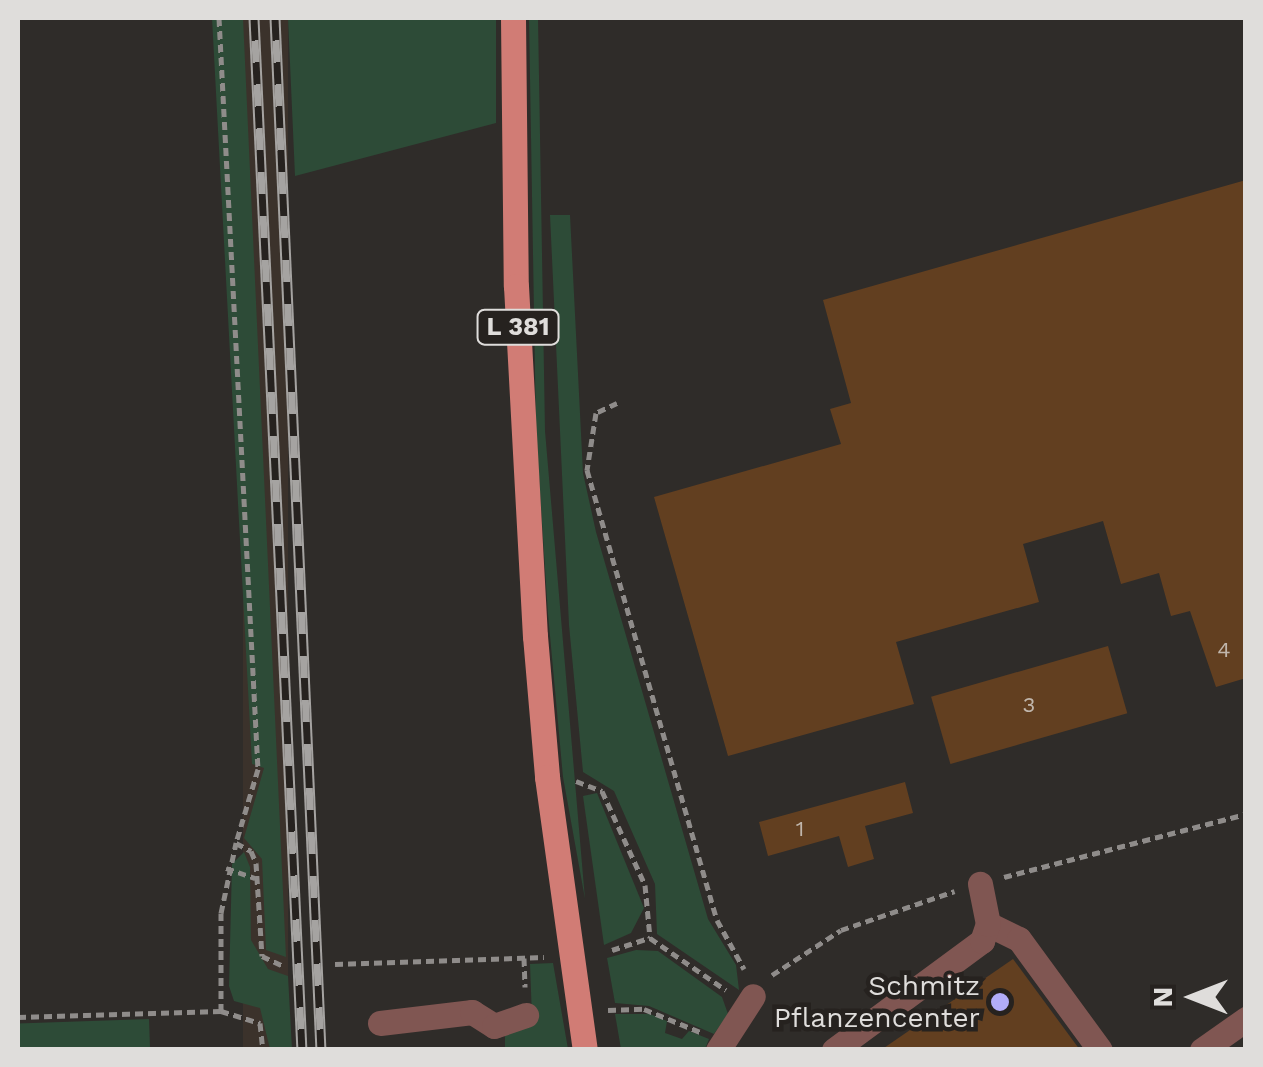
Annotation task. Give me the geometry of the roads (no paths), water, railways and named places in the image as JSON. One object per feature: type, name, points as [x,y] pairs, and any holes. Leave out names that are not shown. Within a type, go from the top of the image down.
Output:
[{"type":"main road","name":"L 381","points":[[512,18],[516,286],[535,636],[547,777],[584,1050]]},
{"type":"lane","points":[[834,1050],[975,948],[988,924],[980,884]]},
{"type":"lane","points":[[988,924],[1020,939],[1100,1050]]},
{"type":"lane","points":[[720,1045],[749,1002]]},
{"type":"lane","points":[[380,1023],[472,1012],[494,1038],[526,1015]]},
{"type":"lane","points":[[1202,1050],[1246,1019]]},
{"type":"railway","points":[[254,18],[302,1050]]},
{"type":"railway","points":[[275,18],[321,1050]]},
{"type":"place","name":"Schmitz Pflanzencenter","points":[[1000,1002]]}]
